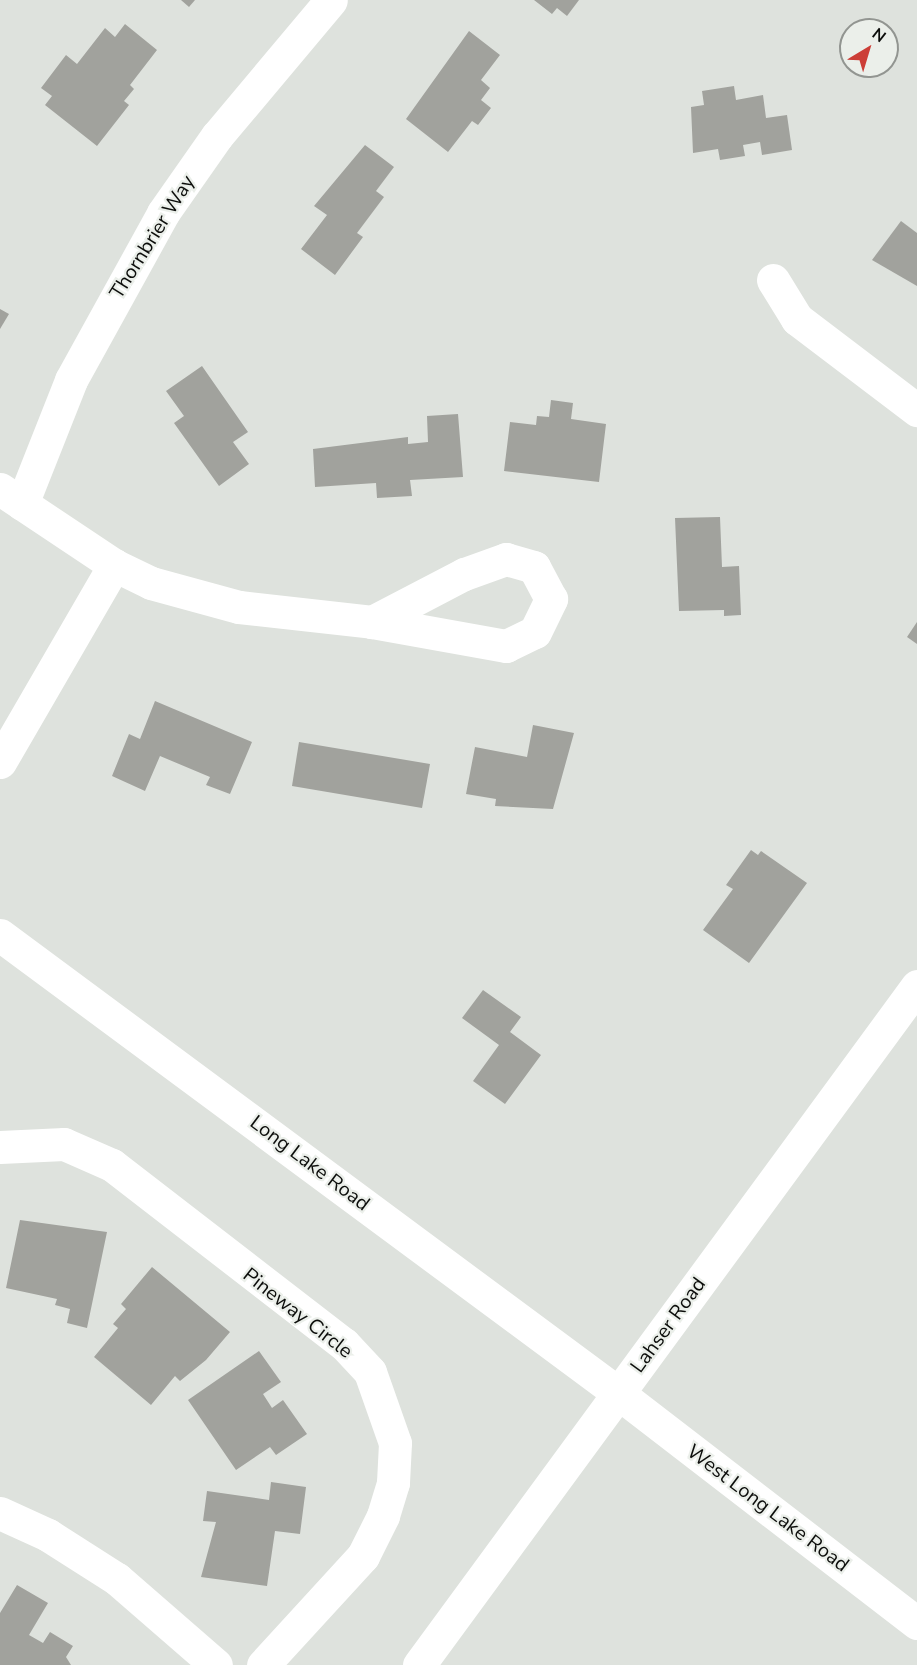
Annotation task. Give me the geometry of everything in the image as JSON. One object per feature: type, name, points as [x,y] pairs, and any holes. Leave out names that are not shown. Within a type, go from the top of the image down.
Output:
[{"type":"street","name":"Thornbrier Way","points":[[11,496],[71,380],[163,213],[231,118],[331,0]]},
{"type":"street","points":[[773,280],[797,319],[917,410]]},
{"type":"street","points":[[11,496],[114,565],[151,583],[239,607],[372,622],[506,646],[535,632],[551,599],[534,567],[506,559],[372,622]]},
{"type":"street","points":[[0,762],[114,565]]},
{"type":"street","name":"Long Lake Road","points":[[0,934],[618,1393]]},
{"type":"street","name":"Lahser Road","points":[[419,1665],[917,986]]},
{"type":"street","name":"Pineway Circle","points":[[0,1147],[64,1144],[112,1165],[344,1344],[370,1372],[386,1403],[395,1443],[393,1483],[383,1516],[363,1556],[270,1663]]},
{"type":"street","name":"West Long Lake Road","points":[[618,1393],[917,1623]]},
{"type":"street","points":[[0,1513],[48,1535],[117,1579],[216,1665]]},
{"type":"building","points":[[181,0],[195,0],[189,7]]},
{"type":"building","points":[[534,0],[579,0],[567,16],[557,8],[552,14]]},
{"type":"building","points":[[125,24],[157,50],[130,85],[134,89],[124,101],[129,105],[97,146],[45,105],[52,96],[41,88],[66,55],[77,64],[105,28],[115,37]]},
{"type":"building","points":[[469,31],[500,55],[481,80],[490,88],[481,100],[491,108],[478,125],[472,121],[448,152],[406,119]]},
{"type":"building","points":[[734,86],[736,100],[763,95],[766,118],[787,115],[792,150],[762,155],[760,142],[743,145],[745,156],[720,160],[718,149],[693,153],[691,107],[704,105],[702,91]]},
{"type":"building","points":[[365,145],[394,167],[376,191],[384,197],[357,233],[363,237],[335,275],[301,249],[327,215],[314,206]]},
{"type":"building","points":[[901,221],[917,233],[917,286],[872,260]]},
{"type":"building","points":[[0,309],[9,314],[0,329]]},
{"type":"building","points":[[202,366],[248,432],[233,442],[249,464],[219,486],[174,423],[184,416],[166,391]]},
{"type":"building","points":[[551,400],[573,403],[571,419],[606,424],[599,482],[504,471],[510,422],[536,425],[537,416],[549,417]]},
{"type":"building","points":[[458,414],[463,477],[410,480],[412,496],[377,498],[376,483],[315,487],[313,449],[408,437],[408,444],[428,442],[427,416]]},
{"type":"building","points":[[720,517],[722,567],[739,566],[741,615],[724,616],[724,610],[679,611],[675,518]]},
{"type":"building","points":[[917,622],[917,644],[907,637]]},
{"type":"building","points":[[155,701],[252,742],[230,794],[206,785],[210,777],[160,756],[145,791],[112,776],[129,734],[140,739]]},
{"type":"building","points":[[533,725],[574,733],[553,809],[495,806],[496,799],[466,794],[475,747],[527,757]]},
{"type":"building","points":[[299,742],[430,764],[422,808],[292,786]]},
{"type":"building","points":[[751,850],[758,855],[761,851],[807,883],[749,963],[703,930],[733,889],[726,885]]},
{"type":"building","points":[[483,990],[521,1017],[510,1032],[541,1055],[505,1104],[473,1081],[499,1045],[462,1018]]},
{"type":"building","points":[[20,1220],[107,1232],[87,1328],[67,1323],[70,1309],[55,1305],[57,1299],[6,1288]]},
{"type":"building","points":[[152,1267],[230,1332],[206,1360],[180,1381],[175,1376],[151,1405],[94,1357],[118,1328],[113,1324],[126,1309],[121,1304]]},
{"type":"building","points":[[259,1351],[281,1382],[263,1394],[272,1408],[283,1400],[307,1434],[276,1455],[270,1447],[236,1470],[188,1400]]},
{"type":"building","points":[[271,1482],[306,1487],[300,1534],[275,1531],[267,1586],[201,1577],[216,1522],[203,1521],[207,1491],[269,1500]]},
{"type":"building","points":[[17,1585],[48,1603],[29,1635],[43,1643],[50,1632],[73,1646],[66,1657],[71,1665],[0,1665],[0,1613]]}]
